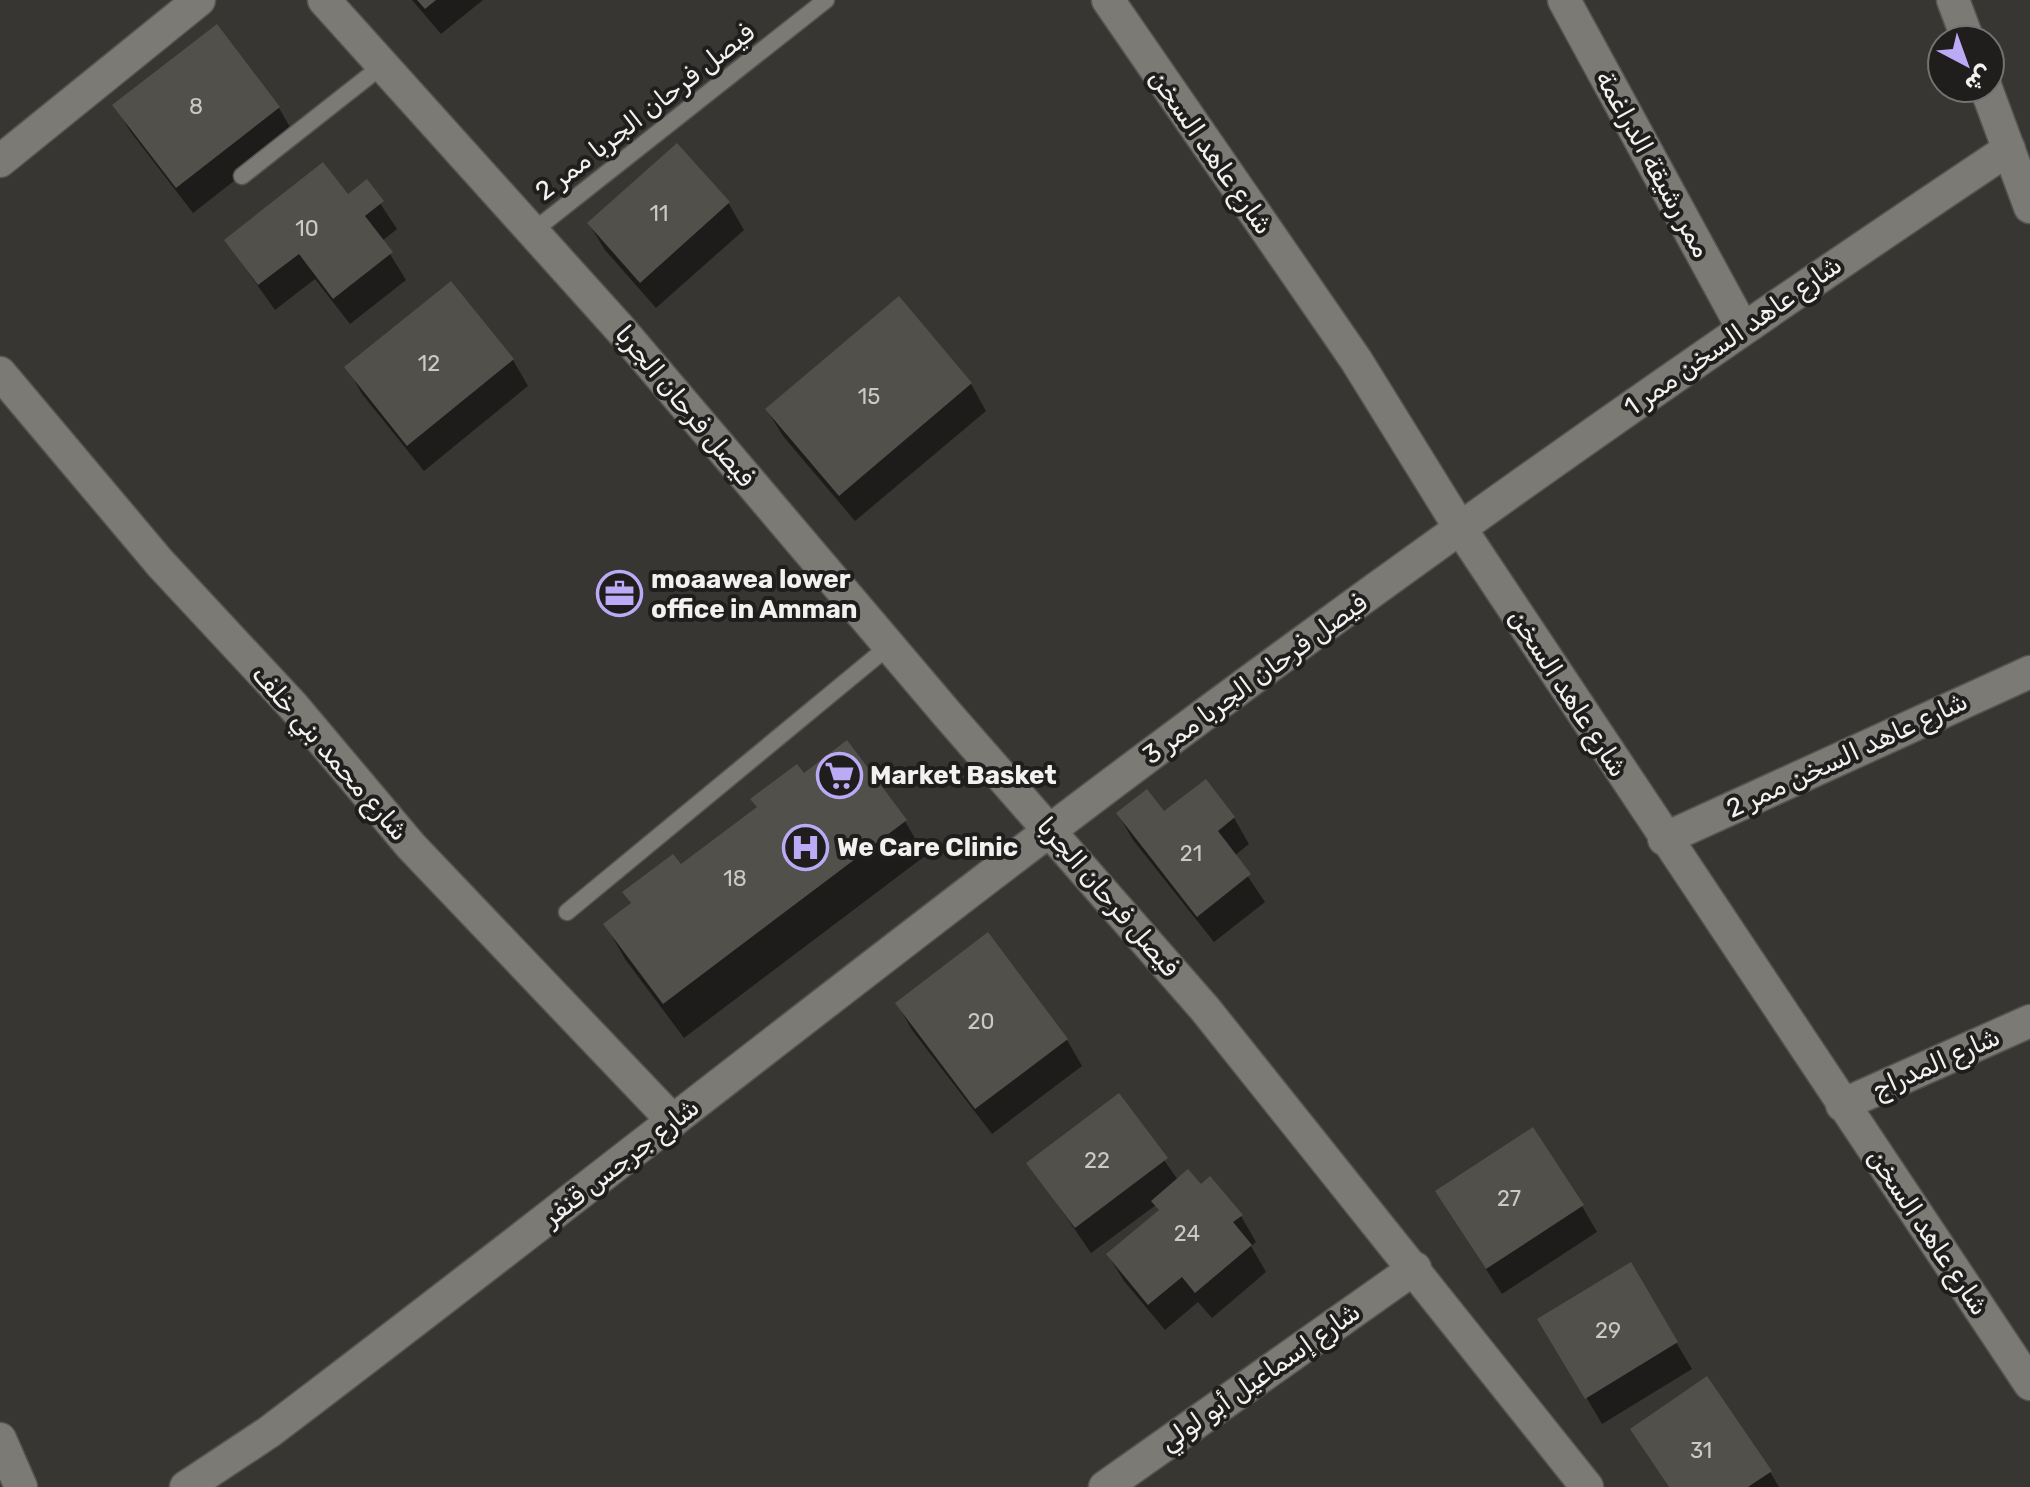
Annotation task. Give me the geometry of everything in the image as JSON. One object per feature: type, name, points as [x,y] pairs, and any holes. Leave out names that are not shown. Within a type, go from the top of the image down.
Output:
[{"type":"street","points":[[0,161],[199,0]]},
{"type":"street","name":"فيصل فرحان الجربا","points":[[324,0],[622,331],[889,646],[1205,1009],[1587,1487]]},
{"type":"street","name":"شارع عاهد السخن","points":[[1108,0],[1356,360],[1460,528],[1664,839],[2030,1384]]},
{"type":"street","name":"ممر رشيقة الدراغمة","points":[[1564,0],[1742,327]]},
{"type":"street","points":[[1953,0],[1962,24]]},
{"type":"street","points":[[1992,104],[2030,207]]},
{"type":"street","name":"شارع عاهد السخن ممر 1","points":[[1460,528],[1742,327],[2009,149]]},
{"type":"street","name":"شارع محمد بني خلف","points":[[0,373],[160,563],[294,707],[411,846],[673,1121]]},
{"type":"street","name":"فيصل فرحان الجربا ممر 3","points":[[1050,830],[1460,528]]},
{"type":"street","name":"شارع عاهد السخن ممر 2","points":[[1664,839],[2030,672]]},
{"type":"street","name":"شارع جرجس قنفر","points":[[186,1487],[269,1432],[1050,830]]},
{"type":"street","name":"شارع المدراج","points":[[1842,1105],[2030,1021]]},
{"type":"street","name":"شارع إسماعيل أبو لولي","points":[[1105,1487],[1415,1268]]},
{"type":"street","points":[[0,1439],[24,1486]]},
{"type":"lane","name":"فيصل فرحان الجربا ممر 2","points":[[532,232],[826,0]]},
{"type":"lane","points":[[242,176],[383,65]]},
{"type":"lane","points":[[567,912],[889,646]]},
{"type":"building","points":[[417,0],[436,0],[425,9]]},
{"type":"building","points":[[217,24],[280,107],[176,188],[112,105]]},
{"type":"building","points":[[677,143],[730,202],[640,283],[587,223]]},
{"type":"building","points":[[323,162],[348,194],[367,179],[384,201],[365,216],[393,252],[333,299],[299,254],[258,285],[224,240]]},
{"type":"building","points":[[451,281],[514,359],[407,446],[344,367]]},
{"type":"building","points":[[899,296],[972,383],[839,496],[765,409]]},
{"type":"building","points":[[847,740],[907,820],[663,1004],[603,924],[631,903],[622,892],[673,854],[681,864],[757,807],[750,799],[797,764],[804,773]]},
{"type":"building","points":[[1206,779],[1235,817],[1218,831],[1251,874],[1197,917],[1116,813],[1147,789],[1164,811]]},
{"type":"building","points":[[988,932],[1068,1039],[975,1109],[895,1003]]},
{"type":"building","points":[[1119,1093],[1168,1158],[1075,1228],[1026,1163]]},
{"type":"building","points":[[1533,1127],[1584,1205],[1486,1269],[1435,1191]]},
{"type":"building","points":[[1188,1169],[1201,1184],[1210,1176],[1243,1215],[1233,1222],[1252,1245],[1195,1293],[1182,1277],[1148,1305],[1106,1254],[1159,1210],[1151,1201]]},
{"type":"building","points":[[1631,1262],[1678,1342],[1585,1399],[1537,1319]]},
{"type":"building","points":[[1707,1376],[1772,1471],[1748,1487],[1669,1487],[1630,1429]]},
{"type":"place","name":"moaawea lower office in Amman","points":[[620,594]]},
{"type":"place","name":"Market Basket","points":[[839,775]]},
{"type":"place","name":"We Care Clinic","points":[[806,847]]}]
